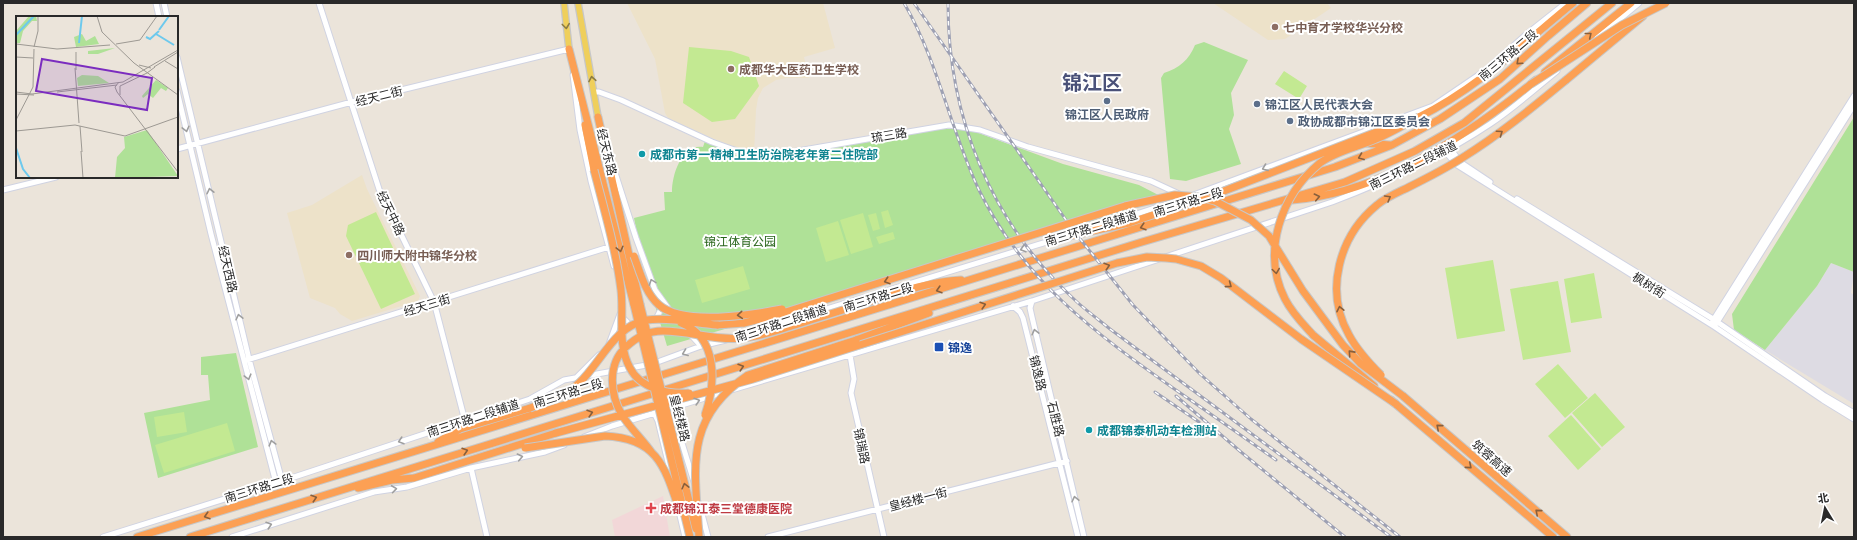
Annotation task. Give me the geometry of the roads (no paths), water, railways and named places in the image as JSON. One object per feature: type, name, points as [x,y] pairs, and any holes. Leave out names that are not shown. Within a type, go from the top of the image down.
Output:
[{"type":"highway","points":[[1396,404],[1313,335],[1294,315],[1285,300],[1278,282],[1274,260],[1278,225],[1287,204],[1301,181],[1321,162],[1346,150],[1376,139],[1439,107],[1492,70],[1573,3]]},
{"type":"highway","name":"南三环路二段","points":[[137,537],[1328,170],[1392,145],[1440,119],[1500,79],[1587,3]]},
{"type":"highway","name":"南三环路二段","points":[[190,537],[1278,201],[1345,182],[1415,152],[1464,123],[1612,3]]},
{"type":"highway","points":[[1278,201],[1310,199],[1372,180],[1398,169],[1454,140],[1531,84],[1631,3]]},
{"type":"highway","points":[[1402,396],[1370,364],[1349,335],[1342,320],[1338,302],[1337,276],[1344,248],[1351,234],[1378,204],[1447,168],[1526,113],[1659,3]]},
{"type":"highway","points":[[1531,84],[1622,25],[1666,3]]},
{"type":"highway","name":"经天东路","points":[[569,49],[637,305]]},
{"type":"highway","points":[[579,89],[585,130],[621,290],[623,349],[630,369],[642,381],[661,390],[684,394],[704,392]]},
{"type":"highway","name":"经天东路","points":[[598,117],[637,305]]},
{"type":"highway","points":[[1060,238],[1129,223],[1224,191],[1419,117]]},
{"type":"highway","points":[[1353,143],[1392,145]]},
{"type":"highway","points":[[614,195],[643,281],[652,298],[670,313],[681,316],[708,317],[758,313],[820,302]]},
{"type":"highway","points":[[428,448],[460,429],[530,408],[569,391],[579,383],[618,336],[633,325],[646,320],[717,324],[744,323],[774,316],[1125,206],[1175,195],[1200,197],[1215,201],[1233,209],[1251,220],[1269,236],[1303,291],[1343,345],[1361,364],[1402,396]]},
{"type":"highway","points":[[392,480],[414,478],[704,392],[753,379],[1117,263],[1147,257],[1176,259],[1201,266],[1221,278],[1301,339],[1396,404]]},
{"type":"highway","points":[[690,537],[666,470],[622,416],[613,395],[612,376],[614,367],[623,350],[638,336],[652,332],[664,331],[704,337],[730,339],[744,338],[772,332],[943,281],[973,279]]},
{"type":"highway","points":[[699,434],[711,410],[721,397],[734,384],[748,375],[856,340],[977,294]]},
{"type":"highway","name":"皇经楼路","points":[[637,305],[690,537]]},
{"type":"highway","name":"皇经楼路","points":[[637,305],[698,537]]},
{"type":"highway","points":[[675,321],[696,331],[705,343],[712,367],[712,382],[708,406],[699,434],[695,466],[698,537]]},
{"type":"highway","name":"筑蓉高速","points":[[1402,396],[1568,537]]},
{"type":"highway","name":"筑蓉高速","points":[[1396,404],[1553,537]]},
{"type":"highway","points":[[526,445],[616,436],[632,441],[652,453]]},
{"type":"highway","points":[[330,493],[368,487],[392,480],[430,468],[447,457]]},
{"type":"main road","name":"经天东路","points":[[564,3],[569,49]]},
{"type":"main road","name":"经天东路","points":[[578,3],[598,117]]},
{"type":"street","points":[[156,3],[159,16]]},
{"type":"street","points":[[164,3],[167,16]]},
{"type":"street","name":"经天中路","points":[[319,3],[379,189],[434,302],[465,421]]},
{"type":"street","name":"南三环路二段辅道","points":[[103,537],[276,483],[530,399],[564,380],[646,365],[668,359],[701,346],[711,345],[875,293],[1188,198],[1282,162],[1392,123],[1433,106],[1486,70],[1528,33],[1566,3]]},
{"type":"street","name":"南三环路二段辅道","points":[[232,537],[374,492],[407,487],[471,468],[545,452],[612,426],[1032,301],[1332,202],[1372,187],[1447,150],[1490,124],[1522,100],[1639,3]]},
{"type":"street","points":[[569,49],[580,130],[591,181],[623,300],[620,315],[608,346],[577,377]]},
{"type":"street","name":"经天二街","points":[[178,149],[352,102],[569,49]]},
{"type":"street","name":"经天西路","points":[[178,61],[246,360],[282,480]]},
{"type":"street","name":"琉三路","points":[[594,92],[599,92],[621,100],[712,142],[757,158],[949,125],[967,127],[1028,147],[1151,181],[1188,198]]},
{"type":"street","name":"经天西路","points":[[178,95],[276,483]]},
{"type":"street","points":[[1714,323],[1854,96]]},
{"type":"street","points":[[1714,323],[1854,105]]},
{"type":"street","points":[[1282,162],[1317,154],[1386,131],[1433,106]]},
{"type":"street","points":[[598,117],[636,238],[655,290],[663,303],[701,346]]},
{"type":"street","name":"枫树街","points":[[1447,150],[1457,165],[1714,323],[1825,396],[1854,413]]},
{"type":"street","points":[[3,190],[52,178]]},
{"type":"street","name":"经天三街","points":[[246,360],[609,247]]},
{"type":"street","name":"石胜路","points":[[1032,301],[1030,308],[1084,537]]},
{"type":"street","points":[[620,315],[629,324],[637,327],[649,323],[657,317],[663,303]]},
{"type":"street","name":"锦逸路","points":[[1013,306],[1020,312],[1023,318],[1078,537]]},
{"type":"street","name":"枫树街","points":[[1714,323],[1822,400],[1854,419]]},
{"type":"street","name":"锦瑞路","points":[[850,355],[854,379],[851,393],[876,510],[884,537]]},
{"type":"street","points":[[681,405],[682,444],[708,537]]},
{"type":"street","points":[[654,413],[658,421],[685,537]]},
{"type":"street","name":"皇经楼一街","points":[[768,537],[1066,461]]},
{"type":"street","points":[[471,468],[487,537]]},
{"type":"street","points":[[113,537],[127,530]]},
{"type":"railway","points":[[904,3],[926,48],[960,143],[979,190],[996,222],[1016,251],[1063,302],[1089,325],[1144,367],[1276,460]]},
{"type":"railway","points":[[914,3],[1073,230],[1133,305],[1200,374],[1251,419],[1400,537]]},
{"type":"railway","points":[[948,3],[950,46],[956,87],[966,127],[980,166],[998,203],[1021,238],[1047,271],[1077,302],[1110,329],[1391,537]]},
{"type":"railway","points":[[1155,392],[1199,422]]},
{"type":"railway","points":[[1176,396],[1241,452],[1345,537]]},
{"type":"place","name":"七中育才学校华兴分校","points":[[1275,27]]},
{"type":"place","name":"成都华大医药卫生学校","points":[[731,69]]},
{"type":"place","name":"锦江区人民政府","points":[[1107,101]]},
{"type":"place","name":"锦江区人民代表大会","points":[[1257,104]]},
{"type":"place","name":"政协成都市锦江区委员会","points":[[1290,121]]},
{"type":"place","name":"成都市第一精神卫生防治院老年第二住院部","points":[[642,154]]},
{"type":"place","name":"四川师大附中锦华分校","points":[[349,255]]},
{"type":"place","name":"锦逸","points":[[939,347]]},
{"type":"place","name":"成都锦泰机动车检测站","points":[[1089,430]]},
{"type":"place","name":"成都锦江泰三堂德康医院","points":[[651,508]]},
{"type":"district","name":"锦江区","points":[[1092,83]]},
{"type":"park label","name":"锦江体育公园","points":[[740,241]]}]
